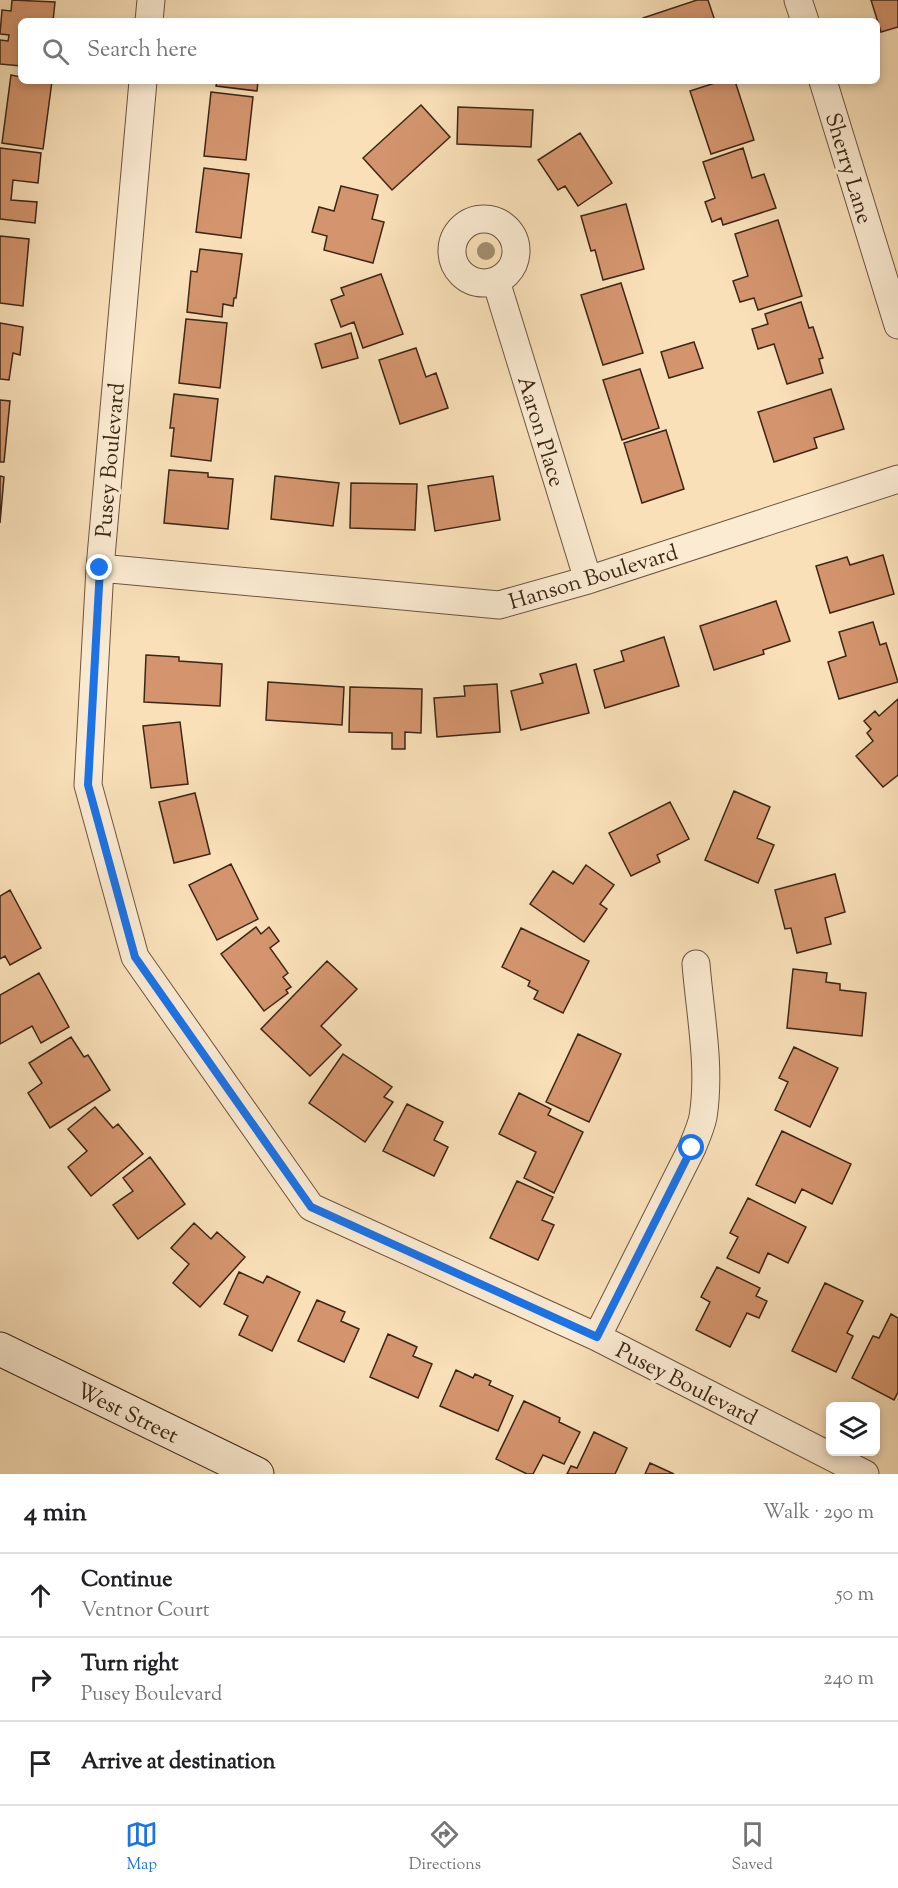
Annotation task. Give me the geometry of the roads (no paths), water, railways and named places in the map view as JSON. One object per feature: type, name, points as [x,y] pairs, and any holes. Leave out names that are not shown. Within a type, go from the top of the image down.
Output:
[{"type":"main road","name":"West Street","points":[[0,1349],[257,1474]]},
{"type":"street","points":[[149,18],[151,0]]},
{"type":"street","points":[[798,0],[804,18]]},
{"type":"street","name":"Pusey Boulevard","points":[[143,84],[100,568],[88,785],[135,957],[311,1207],[597,1337],[865,1474]]},
{"type":"street","name":"Sherry Lane","points":[[824,84],[898,325]]},
{"type":"street","name":"Aaron Place","points":[[496,281],[588,580]]},
{"type":"street","name":"Hanson Boulevard","points":[[100,568],[499,605],[588,580],[898,479]]},
{"type":"street","points":[[597,1337],[692,1148],[702,1120],[705,1093],[704,1056],[696,964]]}]
